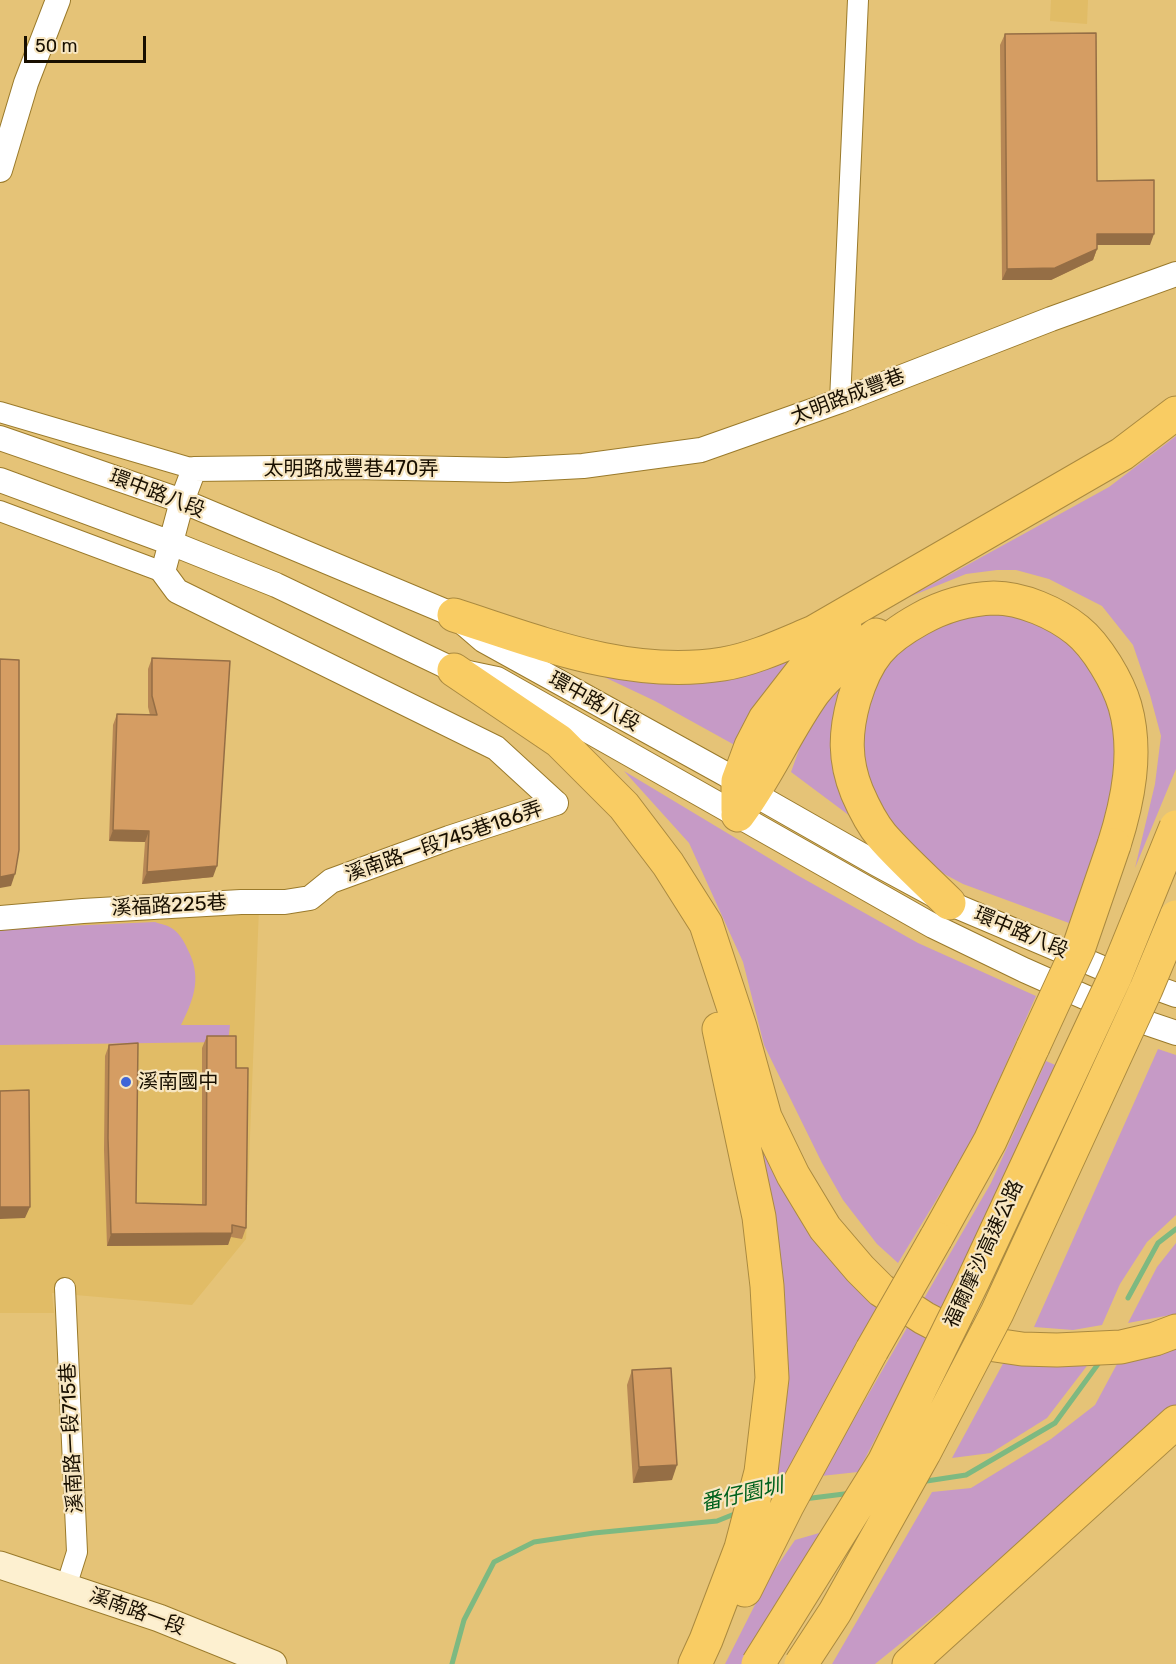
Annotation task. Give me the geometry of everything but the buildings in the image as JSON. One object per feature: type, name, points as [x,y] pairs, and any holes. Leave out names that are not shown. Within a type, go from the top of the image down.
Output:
[{"type":"highway","points":[[454,615],[568,652],[614,663],[657,667],[724,664],[814,633],[1122,454],[1176,413]]},
{"type":"highway","points":[[743,797],[751,746],[765,719],[810,661],[894,585]]},
{"type":"highway","points":[[708,1664],[790,1500],[990,1141],[1079,947],[1114,845],[1128,789],[1131,756],[1126,708],[1105,664],[1078,631],[1052,614],[1026,604],[996,598],[969,600],[943,597],[906,612],[862,646],[815,691],[743,797]]},
{"type":"highway","points":[[949,903],[880,834],[858,795],[851,776],[846,741],[848,720],[858,685],[872,656],[896,633],[933,612],[969,600]]},
{"type":"highway","points":[[454,670],[558,741],[624,806],[668,864],[706,924],[740,1027],[765,1117],[794,1175],[825,1228],[881,1290],[924,1318],[968,1341],[1022,1349],[1121,1347],[1176,1330]]},
{"type":"highway","name":"福爾摩沙高速公路","points":[[759,1664],[889,1451],[973,1281],[1114,977],[1176,827]]},
{"type":"highway","points":[[668,864],[720,1032],[759,1217],[767,1286],[772,1378],[760,1472],[741,1548],[695,1664]]},
{"type":"highway","name":"福爾摩沙高速公路","points":[[801,1664],[835,1612],[924,1453],[998,1312],[1146,989],[1176,917]]},
{"type":"highway","points":[[909,1664],[1176,1422]]},
{"type":"main road","name":"溪南路一段","points":[[0,1565],[159,1618],[273,1664]]},
{"type":"street","points":[[0,170],[26,83],[58,0]]},
{"type":"street","points":[[840,401],[858,0]]},
{"type":"street","name":"太明路成豐巷","points":[[507,470],[583,466],[701,450],[840,401],[1062,315],[1176,274]]},
{"type":"street","name":"環中路八段","points":[[0,412],[194,469]]},
{"type":"street","name":"環中路八段","points":[[0,438],[182,501],[454,615],[483,640],[743,797],[933,926],[1132,1018],[1176,1033]]},
{"type":"street","name":"太明路成豐巷470弄","points":[[194,469],[353,467],[507,470]]},
{"type":"street","points":[[0,511],[163,572],[182,501],[194,469]]},
{"type":"street","name":"環中路八段","points":[[0,480],[171,543],[276,585],[454,670],[497,679],[743,797],[949,903],[1107,970],[1176,995]]},
{"type":"street","name":"溪南路一段745巷186弄","points":[[163,572],[177,591],[495,748],[556,803],[449,838],[331,881]]},
{"type":"street","name":"溪福路225巷","points":[[0,918],[241,902],[285,902],[310,898],[331,881]]},
{"type":"street","name":"溪南路一段715巷","points":[[66,1288],[77,1552],[66,1587]]},
{"type":"shaded area","points":[[1051,0],[1088,0],[1087,24],[1050,21]]},
{"type":"shaded area","points":[[1176,436],[1176,769],[1135,868],[1155,784],[1161,736],[1133,645],[1102,606],[1049,579],[1016,570],[966,574],[909,597],[1109,487]]},
{"type":"shaded area","points":[[995,610],[1061,633],[1089,665],[1110,700],[1119,759],[1107,830],[1069,923],[963,884],[916,859],[875,813],[857,740],[879,661],[928,629]]},
{"type":"shaded area","points":[[799,654],[740,748],[655,701],[581,666]]},
{"type":"shaded area","points":[[842,679],[849,683],[862,825],[791,772],[804,736]]},
{"type":"shaded area","points":[[624,771],[797,875],[918,943],[1036,996],[972,1141],[898,1263],[877,1244],[843,1200],[822,1163],[764,1045],[743,962],[689,843]]},
{"type":"shaded area","name":"溪南國中","points":[[259,908],[246,1239],[192,1305],[52,1293],[54,1313],[0,1313],[0,926]]},
{"type":"shaded area","points":[[155,922],[175,931],[186,945],[192,958],[195,986],[181,1025],[230,1025],[228,1042],[0,1045],[0,929]]},
{"type":"shaded area","points":[[1158,1049],[1176,1055],[1176,1215],[1147,1242],[1120,1284],[1102,1325],[1073,1330],[1034,1327]]},
{"type":"shaded area","points":[[1046,1061],[1060,1067],[944,1307],[858,1472],[821,1476],[991,1183]]},
{"type":"shaded area","points":[[759,1130],[883,1306],[785,1481],[773,1473],[776,1245]]},
{"type":"shaded area","points":[[1176,1243],[1176,1314],[1128,1323],[1157,1267]]},
{"type":"shaded area","points":[[1176,1341],[1176,1410],[1010,1555],[875,1664],[832,1664],[932,1492],[971,1488],[1051,1439],[1095,1405],[1117,1364]]},
{"type":"shaded area","points":[[1006,1358],[1093,1358],[1047,1418],[991,1453],[952,1458]]},
{"type":"shaded area","points":[[826,1531],[745,1664],[725,1664],[767,1581],[795,1540]]},
{"type":"waterway","name":"番仔園圳","points":[[1128,1298],[1158,1243],[1176,1229]]},
{"type":"waterway","name":"番仔園圳","points":[[920,1482],[966,1475],[1055,1423],[1101,1360]]},
{"type":"waterway","name":"番仔園圳","points":[[804,1499],[852,1493]]},
{"type":"waterway","name":"番仔園圳","points":[[452,1664],[464,1620],[494,1562],[534,1542],[594,1533],[717,1521],[737,1513]]},
{"type":"place","name":"溪南國中","points":[[126,1082]]}]
